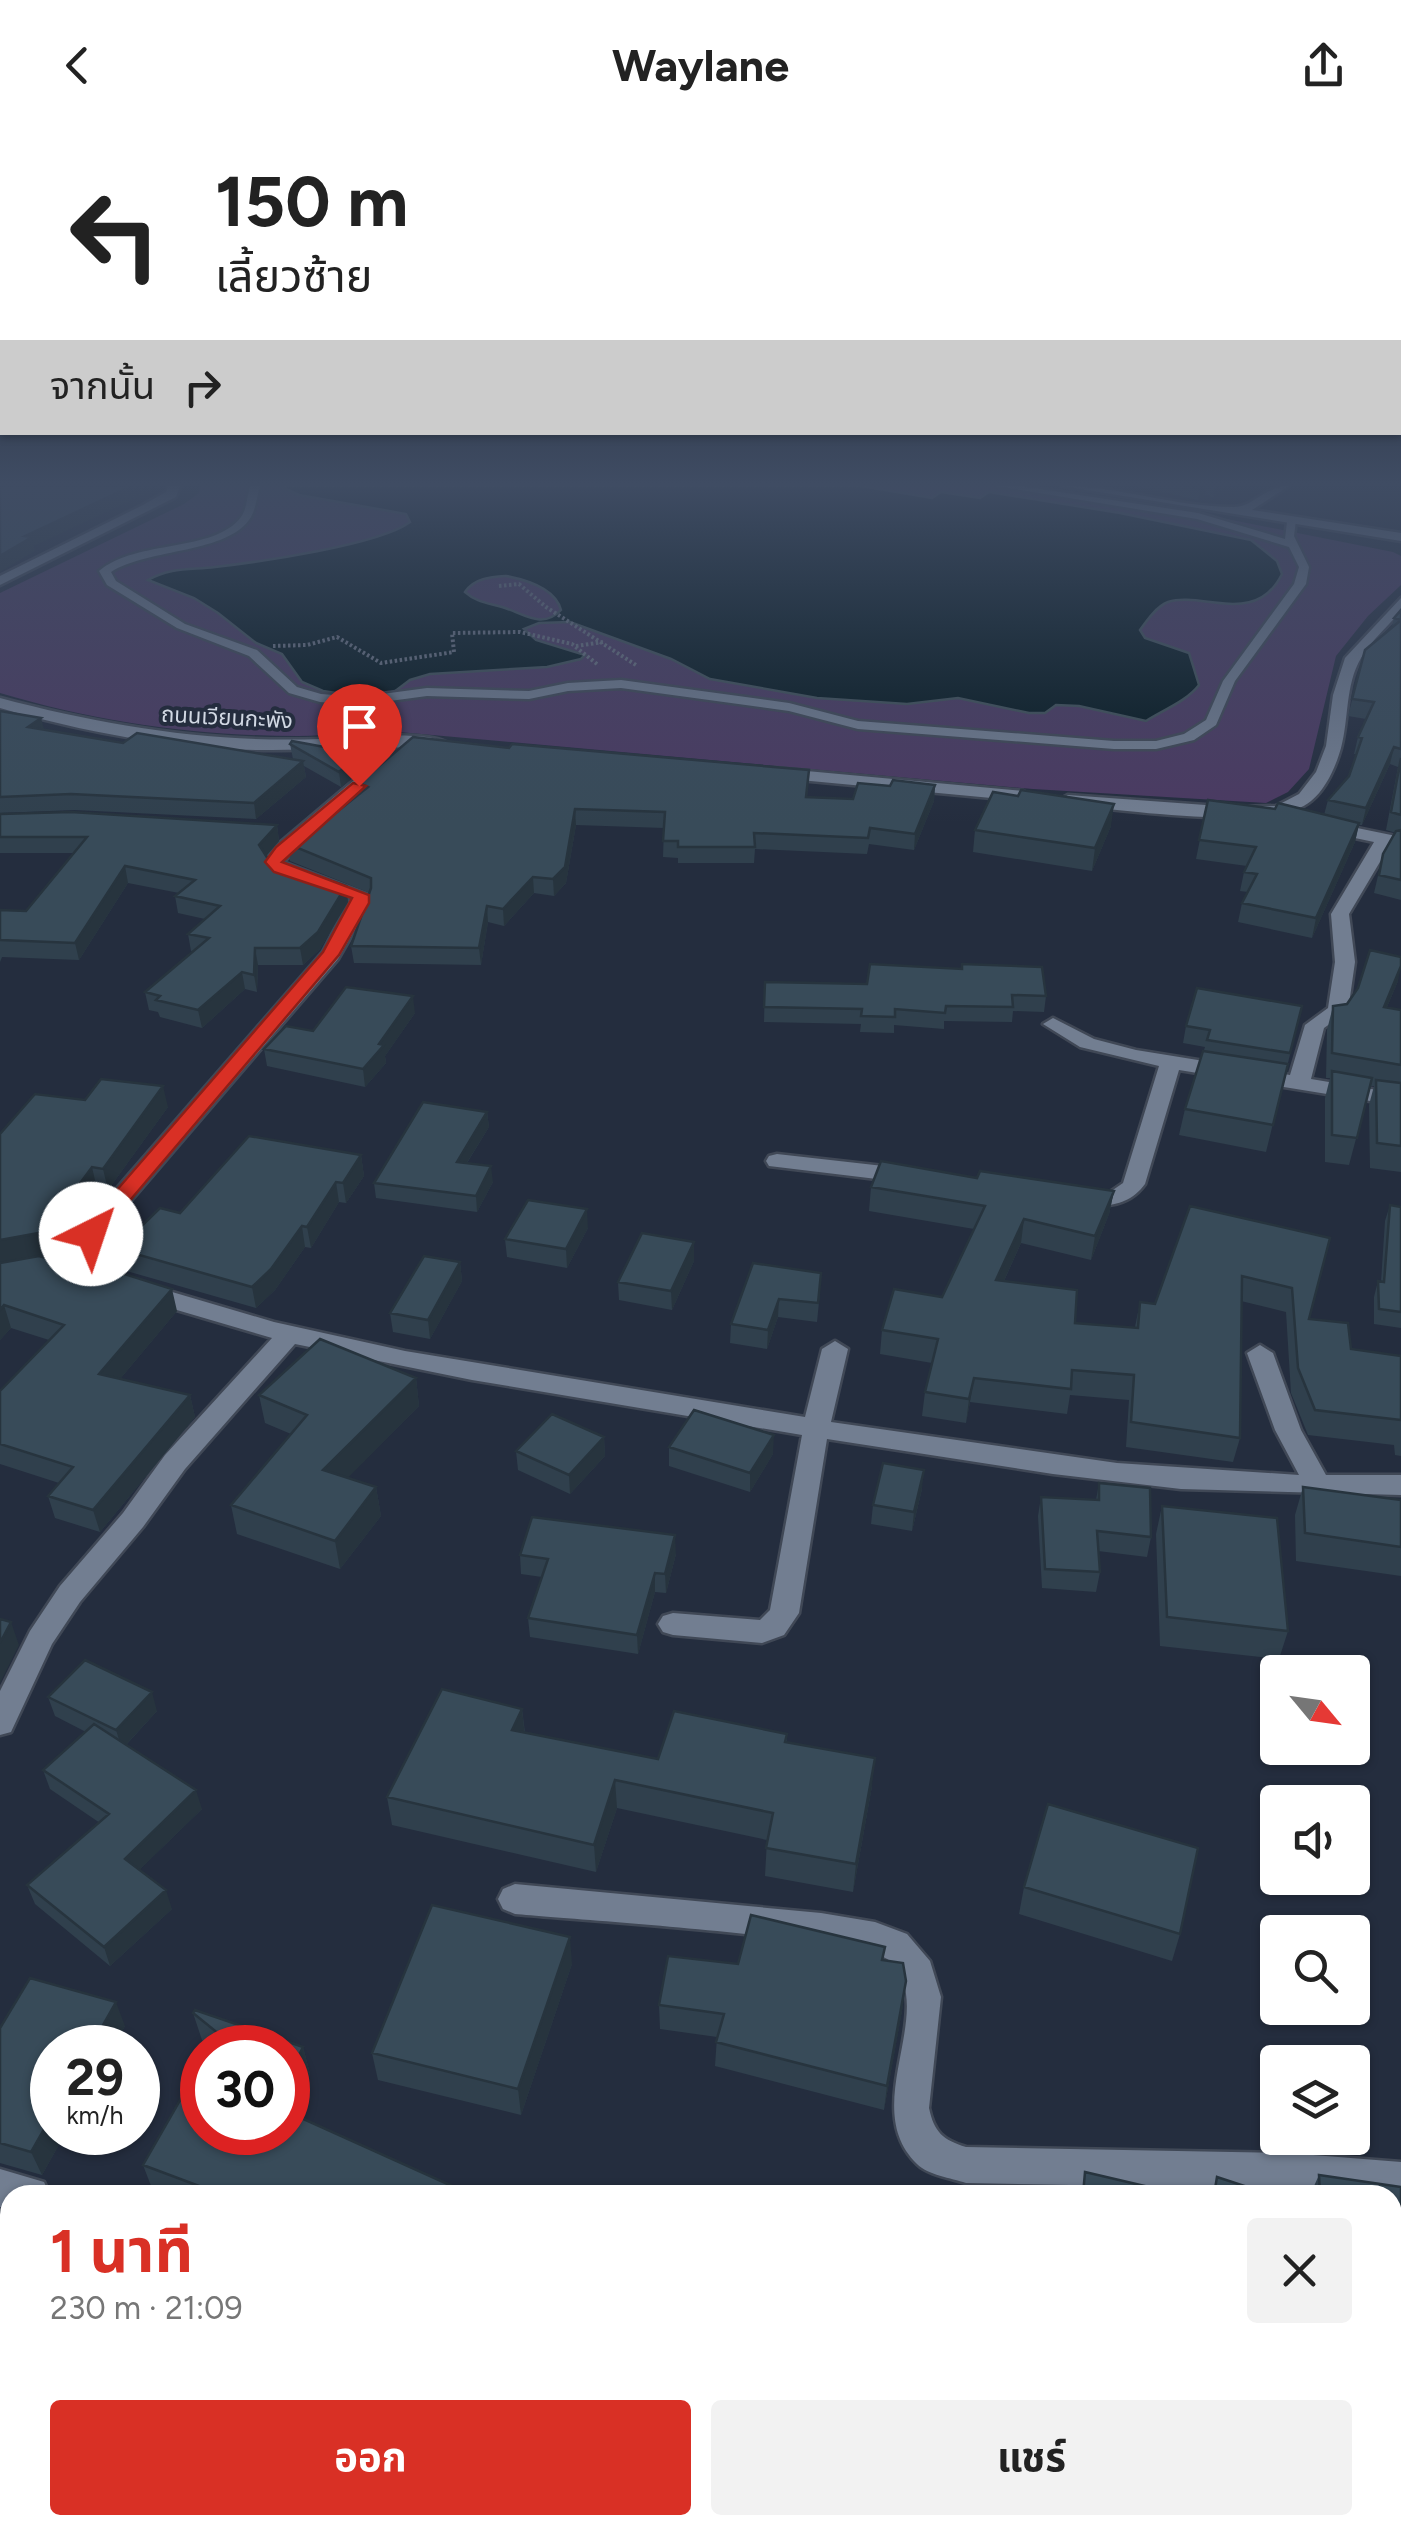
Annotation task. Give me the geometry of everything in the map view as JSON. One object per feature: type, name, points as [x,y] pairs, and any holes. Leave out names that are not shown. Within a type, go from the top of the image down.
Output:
[{"type":"street","points":[[755,772],[1233,812],[1279,811],[1305,798],[1324,773],[1334,746],[1341,695],[1353,658],[1401,602]]},
{"type":"street","name":"ถนนเวียนกะพัง","points":[[0,703],[100,730],[161,736],[292,745],[363,740],[468,746]]},
{"type":"street","points":[[65,1263],[330,955],[360,903],[356,891],[280,868],[274,862],[411,742]]},
{"type":"street","points":[[1279,811],[1296,821],[1393,840],[1340,914],[1345,962],[1338,1011],[1314,1025],[1299,1083]]},
{"type":"street","points":[[268,828],[306,830]]},
{"type":"street","points":[[1054,1024],[1087,1043],[1401,1100]]},
{"type":"street","points":[[1051,1193],[1110,1200],[1128,1194],[1171,1061]]},
{"type":"street","points":[[777,1161],[934,1179]]},
{"type":"street","points":[[0,1275],[65,1263],[242,1322],[290,1334],[497,1376],[816,1428],[1184,1480],[1401,1485]]},
{"type":"street","points":[[0,1723],[40,1639],[70,1594],[133,1520],[175,1462],[290,1334]]},
{"type":"street","points":[[673,1624],[762,1632],[774,1626],[788,1597],[816,1428],[835,1349]]},
{"type":"street","points":[[1260,1354],[1288,1430],[1318,1486]]},
{"type":"street","points":[[515,1899],[821,1928],[871,1936],[902,1951],[920,1977],[924,2006],[913,2124],[930,2151],[966,2166],[1288,2172],[1401,2180]]},
{"type":"lane","points":[[134,598],[180,626],[245,650],[266,662],[293,690],[320,698],[360,702],[427,692],[529,695],[568,687],[621,684],[788,707],[858,725],[1032,741],[1156,746],[1189,737],[1211,722],[1229,681],[1290,598]]},
{"type":"path","points":[[536,598],[646,672],[645,686]]},
{"type":"path","points":[[245,650],[337,638],[381,663],[454,652],[452,633],[520,632],[574,646],[604,642]]},
{"type":"path","points":[[574,646],[621,684]]},
{"type":"shaded area","points":[[0,598],[1387,598],[1336,656],[1309,769],[1288,792],[1266,803],[1033,789],[399,732],[298,736],[222,733],[110,719],[0,693]]},
{"type":"water","points":[[194,598],[475,598],[532,618],[547,619],[561,610],[555,598],[1259,598],[1228,604],[1168,602],[1152,614],[1140,630],[1145,638],[1189,653],[1199,685],[1181,701],[1146,721],[1079,706],[1056,705],[1045,713],[1029,713],[958,698],[907,704],[817,698],[710,679],[671,659],[570,622],[539,623],[524,629],[536,640],[585,655],[581,659],[547,667],[430,674],[410,680],[394,692],[361,697],[323,691],[302,682],[282,654],[256,643]]},
{"type":"building","points":[[1401,620],[1401,749],[1394,747],[1366,808],[1328,800],[1349,776],[1362,738],[1358,737],[1374,702],[1352,699],[1365,650]]},
{"type":"building","points":[[0,711],[41,718],[28,727],[123,743],[137,733],[303,761],[254,803],[71,794],[0,797]]},
{"type":"building","points":[[413,737],[809,770],[806,797],[853,799],[858,783],[890,786],[893,780],[935,785],[915,834],[870,828],[868,838],[754,833],[755,847],[678,847],[678,841],[663,841],[665,812],[575,809],[565,867],[553,879],[533,877],[503,909],[487,906],[479,948],[351,946],[371,878],[288,844],[305,830],[313,831],[368,787],[359,783]]},
{"type":"building","points":[[292,741],[362,754],[339,772],[290,744]]},
{"type":"building","points":[[1401,758],[1401,815],[1391,812]]},
{"type":"building","points":[[1021,790],[1114,804],[1095,848],[975,830],[993,792],[1018,796]]},
{"type":"building","points":[[1208,800],[1275,809],[1278,803],[1359,823],[1316,918],[1242,903],[1257,874],[1244,872],[1256,847],[1199,840]]},
{"type":"building","points":[[71,812],[277,825],[259,845],[268,859],[346,886],[318,932],[300,948],[255,948],[254,975],[242,972],[198,1010],[156,1000],[160,996],[145,992],[209,938],[188,934],[220,906],[175,896],[195,880],[125,866],[75,943],[0,940],[0,910],[26,911],[87,837],[0,837],[0,814]]},
{"type":"building","points":[[1401,830],[1401,880],[1379,875],[1383,854],[1396,831]]},
{"type":"building","points":[[1370,950],[1401,957],[1384,1007],[1401,1010],[1401,1065],[1332,1053],[1333,1006],[1347,1004],[1358,988]]},
{"type":"building","points":[[870,964],[962,969],[962,964],[1042,967],[1046,996],[1012,995],[1013,1007],[946,1006],[945,1013],[895,1009],[895,1017],[861,1016],[862,1009],[764,1007],[765,982],[867,984]]},
{"type":"building","points":[[346,987],[413,996],[379,1044],[384,1045],[363,1069],[264,1049],[286,1026],[313,1031]]},
{"type":"building","points":[[1197,988],[1302,1006],[1290,1053],[1207,1040],[1210,1030],[1186,1026]]},
{"type":"building","points":[[1203,1051],[1288,1064],[1273,1125],[1185,1109]]},
{"type":"building","points":[[1332,1071],[1372,1078],[1357,1138],[1332,1135]]},
{"type":"building","points":[[101,1079],[163,1086],[103,1169],[92,1167],[44,1232],[0,1240],[0,1134],[35,1094],[85,1100]]},
{"type":"building","points":[[1376,1080],[1401,1083],[1401,1146],[1377,1143]]},
{"type":"building","points":[[423,1102],[487,1112],[457,1162],[491,1166],[476,1196],[374,1183]]},
{"type":"building","points":[[249,1136],[361,1155],[343,1183],[336,1182],[307,1227],[302,1226],[271,1269],[252,1287],[118,1249],[160,1208],[180,1213]]},
{"type":"building","points":[[881,1161],[977,1178],[980,1171],[1114,1191],[1095,1236],[1024,1219],[996,1280],[1077,1290],[1075,1323],[1138,1328],[1140,1302],[1155,1304],[1190,1206],[1330,1238],[1309,1319],[1348,1323],[1351,1349],[1401,1356],[1401,1420],[1315,1410],[1298,1368],[1292,1288],[1242,1276],[1240,1438],[1131,1422],[1134,1375],[1072,1370],[1071,1389],[974,1378],[969,1399],[925,1392],[938,1339],[882,1330],[894,1289],[942,1297],[985,1206],[871,1187]]},
{"type":"building","points":[[528,1200],[587,1209],[566,1249],[505,1239]]},
{"type":"building","points":[[1390,1205],[1401,1207],[1401,1312],[1379,1309],[1378,1281],[1384,1282]]},
{"type":"building","points":[[642,1233],[694,1242],[671,1291],[618,1282]]},
{"type":"building","points":[[39,1256],[93,1272],[99,1266],[172,1289],[99,1374],[190,1395],[93,1510],[48,1496],[73,1467],[0,1444],[0,1391],[64,1325],[4,1305],[0,1310],[0,1263]]},
{"type":"building","points":[[424,1256],[460,1262],[428,1320],[390,1313]]},
{"type":"building","points":[[753,1263],[821,1273],[818,1303],[779,1299],[768,1330],[731,1324]]},
{"type":"building","points":[[320,1339],[416,1378],[323,1470],[376,1487],[335,1541],[231,1505],[307,1415],[259,1395]]},
{"type":"building","points":[[694,1410],[774,1435],[750,1473],[669,1447]]},
{"type":"building","points":[[552,1414],[604,1437],[569,1475],[516,1451]]},
{"type":"building","points":[[883,1463],[924,1470],[914,1512],[873,1505]]},
{"type":"building","points":[[1099,1483],[1150,1488],[1151,1537],[1097,1531],[1100,1572],[1045,1569],[1041,1497],[1099,1500]]},
{"type":"building","points":[[1303,1487],[1401,1500],[1401,1547],[1305,1533]]},
{"type":"building","points":[[1162,1506],[1277,1518],[1288,1631],[1167,1617]]},
{"type":"building","points":[[532,1517],[675,1535],[665,1574],[655,1573],[637,1635],[528,1618],[548,1559],[520,1555]]},
{"type":"building","points":[[0,1619],[11,1622],[0,1643]]},
{"type":"building","points":[[85,1660],[152,1692],[116,1730],[48,1697]]},
{"type":"building","points":[[442,1689],[522,1709],[512,1730],[658,1759],[674,1711],[787,1734],[785,1742],[875,1758],[856,1864],[766,1848],[773,1813],[615,1780],[594,1845],[387,1797]]},
{"type":"building","points":[[94,1724],[196,1790],[125,1859],[166,1890],[104,1947],[27,1885],[109,1814],[43,1770]]},
{"type":"building","points":[[1048,1804],[1198,1848],[1180,1934],[1024,1887]]},
{"type":"building","points":[[432,1905],[570,1937],[518,2089],[372,2053]]},
{"type":"building","points":[[751,1915],[885,1947],[882,1960],[903,1963],[906,1981],[887,2086],[716,2042],[724,2014],[659,2005],[668,1956],[738,1964]]},
{"type":"building","points":[[30,1978],[116,2002],[103,2025],[30,2025],[30,2152],[0,2143],[0,2028]]},
{"type":"building","points":[[195,2010],[239,2025],[208,2025],[193,2013]]},
{"type":"building","points":[[180,2100],[180,2155],[310,2155],[310,2122],[450,2185],[196,2185],[143,2165],[149,2155],[160,2155],[160,2135]]},
{"type":"building","points":[[1085,2172],[1140,2185],[1084,2185]]},
{"type":"building","points":[[1319,2175],[1387,2185],[1320,2185]]},
{"type":"building","points":[[1217,2177],[1241,2185],[1216,2185]]},
{"type":"route","points":[[91,1234],[330,955],[360,903],[360,895],[280,868],[274,862],[282,850],[359,786]]}]
